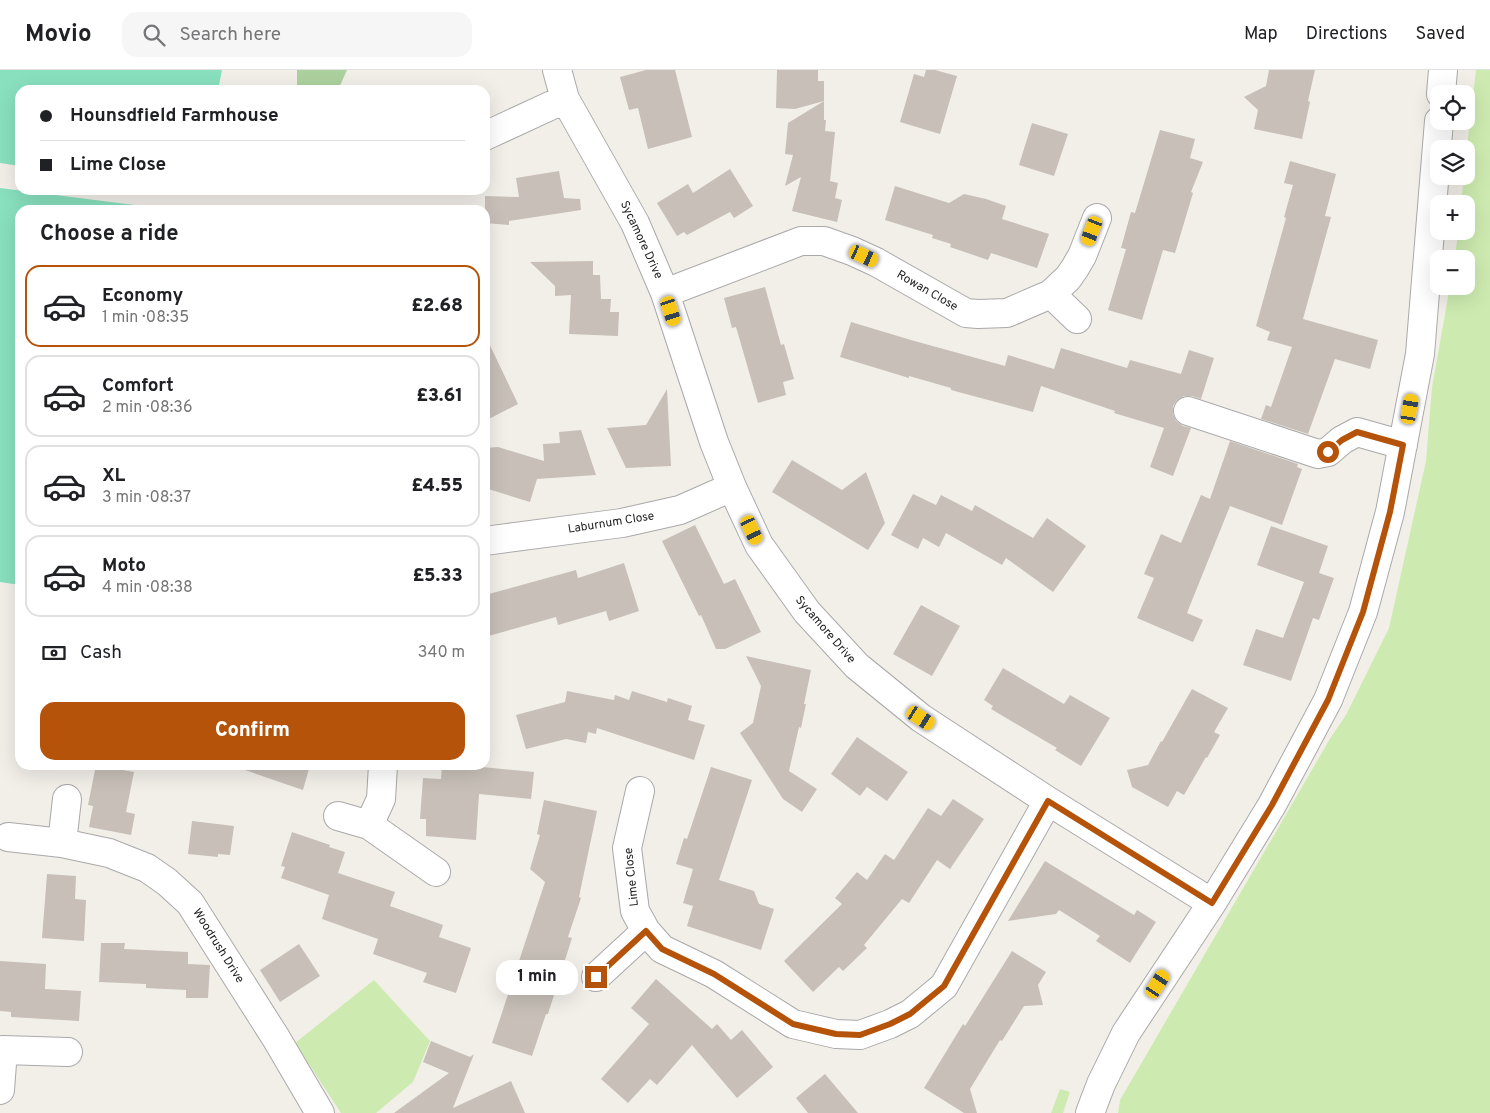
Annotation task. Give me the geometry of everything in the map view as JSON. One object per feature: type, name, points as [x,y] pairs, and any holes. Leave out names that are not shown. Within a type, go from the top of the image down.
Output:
[{"type":"street","name":"Sycamore Drive","points":[[557,70],[564,99],[635,223],[665,293],[714,442],[732,487],[759,545],[807,612],[857,666],[921,718],[1048,801],[1212,903]]},
{"type":"street","points":[[1442,85],[1443,70]]},
{"type":"street","points":[[490,134],[564,99]]},
{"type":"street","points":[[1090,1113],[1101,1084],[1126,1033],[1212,903],[1272,805],[1328,700],[1363,612],[1390,512],[1420,354],[1438,130]]},
{"type":"street","name":"Rowan Close","points":[[665,293],[801,241],[824,241],[848,249],[876,262],[966,313],[1007,313],[1051,294],[1068,278],[1082,256],[1097,218]]},
{"type":"street","points":[[1051,294],[1077,319]]},
{"type":"street","points":[[1188,411],[1318,454],[1328,452],[1342,440],[1357,432],[1403,445]]},
{"type":"street","name":"Laburnum Close","points":[[490,539],[622,523],[680,510],[732,487]]},
{"type":"street","points":[[369,825],[381,799],[383,770]]},
{"type":"street","name":"Lime Close","points":[[640,791],[627,848],[635,911],[646,931],[662,949],[714,974],[793,1024],[836,1034],[860,1035],[910,1014],[944,986],[1048,801]]},
{"type":"street","points":[[62,843],[67,800]]},
{"type":"street","points":[[338,816],[369,825],[436,872]]},
{"type":"street","name":"Woodrush Drive","points":[[8,837],[62,843],[109,853],[147,868],[190,903],[276,1038],[320,1113]]},
{"type":"street","points":[[596,977],[646,931]]},
{"type":"street","points":[[0,1090],[3,1050],[68,1052]]},
{"type":"green space","points":[[0,70],[222,70],[219,85],[15,85],[15,165],[0,163]]},
{"type":"green space","points":[[297,70],[347,70],[340,85],[297,85]]},
{"type":"green space","points":[[1476,70],[1490,70],[1490,1113],[1118,1113],[1120,1100],[1331,737],[1346,715],[1389,628],[1426,461],[1432,387],[1448,295],[1475,295],[1475,250],[1456,250],[1457,240],[1475,240],[1475,195],[1462,195],[1463,185],[1475,185],[1475,140],[1468,140],[1469,130],[1475,130],[1474,85]]},
{"type":"green space","points":[[0,188],[15,190],[15,195],[55,195],[134,205],[15,205],[15,584],[0,582]]},
{"type":"green space","points":[[374,980],[430,1041],[413,1082],[376,1113],[341,1113],[295,1043]]},
{"type":"green space","points":[[1060,1089],[1070,1092],[1063,1113],[1051,1113]]},
{"type":"building","points":[[646,70],[675,70],[692,137],[648,149],[638,108],[629,110],[620,77]]},
{"type":"building","points":[[777,70],[818,70],[818,81],[824,81],[824,101],[795,109],[776,108]]},
{"type":"building","points":[[926,70],[935,70],[957,76],[940,134],[900,122],[914,74],[924,77]]},
{"type":"building","points":[[1269,70],[1315,70],[1302,139],[1254,129],[1258,110],[1244,97],[1266,86]]},
{"type":"building","points":[[824,101],[825,131],[835,132],[830,181],[838,183],[835,198],[842,200],[837,222],[792,211],[801,177],[785,186],[793,155],[785,154],[788,123]]},
{"type":"building","points":[[1032,123],[1068,134],[1054,176],[1019,165]]},
{"type":"building","points":[[1160,130],[1195,139],[1190,158],[1203,162],[1191,192],[1193,193],[1175,253],[1163,250],[1142,320],[1108,310],[1126,249],[1121,248],[1131,212],[1135,213]]},
{"type":"building","points":[[1290,161],[1336,174],[1325,216],[1331,217],[1303,319],[1378,340],[1370,369],[1335,359],[1308,434],[1261,419],[1266,405],[1271,407],[1292,347],[1267,340],[1270,332],[1256,326],[1286,218],[1284,217],[1293,185],[1284,183]]},
{"type":"building","points":[[730,169],[753,206],[734,218],[730,212],[687,235],[684,232],[677,236],[657,203],[688,184],[693,193]]},
{"type":"building","points":[[559,171],[564,198],[580,199],[581,210],[509,221],[509,225],[490,223],[490,205],[485,205],[485,196],[519,197],[516,178]]},
{"type":"building","points":[[895,186],[949,203],[964,194],[1006,206],[1002,219],[1049,234],[1037,268],[991,253],[988,260],[950,247],[951,244],[932,238],[933,235],[885,220]]},
{"type":"building","points":[[593,261],[593,275],[600,275],[601,299],[611,299],[610,312],[619,312],[618,336],[569,334],[571,295],[555,296],[555,286],[530,262]]},
{"type":"building","points":[[765,287],[781,345],[784,344],[794,379],[783,382],[786,395],[758,403],[736,327],[732,328],[724,298]]},
{"type":"building","points":[[851,322],[1005,366],[1008,355],[1054,369],[1061,348],[1127,368],[1130,360],[1181,374],[1189,350],[1214,358],[1201,399],[1184,396],[1177,400],[1173,406],[1173,414],[1176,421],[1183,426],[1191,428],[1173,476],[1150,467],[1164,428],[1114,413],[1115,411],[1041,386],[1033,412],[840,357]]},
{"type":"building","points":[[490,345],[518,404],[490,418]]},
{"type":"building","points":[[667,389],[671,466],[626,468],[607,428],[646,425]]},
{"type":"building","points":[[581,430],[596,475],[537,479],[530,502],[490,490],[490,448],[498,447],[544,461],[543,444],[560,443],[559,432]]},
{"type":"building","points":[[1230,441],[1298,464],[1297,467],[1302,469],[1282,525],[1230,506],[1187,613],[1203,620],[1193,642],[1137,618],[1154,578],[1144,574],[1161,534],[1181,543],[1201,495],[1210,499]]},
{"type":"building","points":[[792,460],[842,490],[866,472],[885,523],[868,550],[772,492]]},
{"type":"building","points":[[913,494],[936,505],[941,495],[972,511],[975,505],[1033,538],[1047,518],[1086,546],[1053,592],[1006,558],[1002,565],[946,533],[939,547],[923,538],[918,549],[891,535]]},
{"type":"building","points":[[695,525],[724,584],[735,579],[761,632],[725,649],[716,649],[701,615],[699,616],[662,541]]},
{"type":"building","points":[[1271,526],[1328,546],[1319,573],[1334,578],[1319,620],[1313,618],[1291,681],[1243,665],[1256,629],[1283,638],[1304,582],[1257,565]]},
{"type":"building","points":[[624,563],[639,611],[609,621],[606,611],[558,625],[556,617],[490,636],[490,594],[576,570],[578,578]]},
{"type":"building","points":[[921,605],[960,626],[932,676],[893,654]]},
{"type":"building","points":[[746,656],[811,670],[801,728],[799,727],[789,771],[817,789],[802,812],[783,799],[740,733],[753,723],[761,686]]},
{"type":"building","points":[[1003,668],[1064,704],[1070,695],[1110,718],[1081,766],[1055,750],[1057,748],[991,709],[993,706],[984,700]]},
{"type":"building","points":[[1192,689],[1228,708],[1214,732],[1220,735],[1207,758],[1184,795],[1177,791],[1168,807],[1132,787],[1127,770],[1148,765]]},
{"type":"building","points":[[567,691],[614,700],[615,695],[629,700],[632,691],[667,702],[668,698],[692,706],[688,720],[705,725],[694,760],[597,728],[596,734],[588,732],[586,743],[566,739],[526,749],[516,715],[565,702]]},
{"type":"building","points":[[857,737],[908,772],[887,801],[867,787],[860,796],[831,774]]},
{"type":"building","points":[[711,767],[752,780],[719,880],[754,891],[759,904],[774,909],[761,950],[687,926],[693,906],[683,903],[693,869],[676,864],[684,838],[687,839]]},
{"type":"building","points":[[490,768],[534,772],[531,799],[479,794],[476,840],[426,836],[426,819],[420,819],[423,778],[441,779],[442,770],[490,770]]},
{"type":"building","points":[[95,770],[134,772],[126,812],[135,814],[131,835],[89,827],[93,806],[88,805]]},
{"type":"building","points":[[245,770],[309,770],[303,790]]},
{"type":"building","points":[[953,799],[984,819],[950,869],[937,860],[909,903],[902,899],[864,945],[867,948],[843,971],[839,967],[813,992],[784,961],[842,904],[835,898],[857,872],[867,880],[885,854],[894,860],[928,808],[941,816]]},
{"type":"building","points":[[544,800],[597,811],[579,897],[581,898],[568,937],[572,938],[548,1014],[546,1014],[532,1056],[492,1043],[545,882],[530,869],[540,835],[537,834]]},
{"type":"building","points":[[192,821],[234,826],[230,855],[218,854],[218,857],[188,854]]},
{"type":"building","points":[[292,832],[345,852],[338,873],[395,892],[390,906],[443,925],[439,937],[471,948],[456,993],[423,982],[427,973],[373,954],[378,939],[322,919],[329,895],[281,878],[285,867],[281,866]]},
{"type":"building","points":[[1045,861],[1134,915],[1137,910],[1156,922],[1130,963],[1096,941],[1100,936],[1059,910],[1056,914],[1008,921]]},
{"type":"building","points":[[47,874],[76,876],[75,899],[86,900],[84,941],[42,938]]},
{"type":"building","points":[[101,943],[125,943],[124,949],[188,952],[188,964],[210,965],[208,998],[186,998],[186,990],[146,988],[146,984],[99,982]]},
{"type":"building","points":[[299,944],[320,976],[280,1002],[260,970]]},
{"type":"building","points":[[1012,951],[1046,972],[1038,985],[1043,1005],[1024,1006],[1002,1041],[1000,1040],[970,1089],[977,1113],[964,1113],[924,1088],[963,1024],[965,1026]]},
{"type":"building","points":[[0,961],[46,964],[45,989],[81,991],[79,1021],[11,1017],[11,1012],[0,1011]]},
{"type":"building","points":[[656,979],[712,1029],[717,1024],[731,1040],[742,1030],[773,1067],[737,1098],[692,1045],[657,1085],[650,1079],[628,1103],[601,1079],[649,1024],[631,1008]]},
{"type":"building","points":[[431,1041],[470,1057],[474,1054],[453,1108],[511,1081],[525,1113],[394,1113],[449,1073],[423,1062]]},
{"type":"building","points":[[825,1074],[858,1113],[808,1113],[796,1098]]},
{"type":"route","points":[[596,977],[646,931],[662,949],[714,974],[793,1024],[836,1034],[860,1035],[890,1024],[910,1014],[944,986],[1048,801],[1212,903],[1272,805],[1328,700],[1363,612],[1390,512],[1403,445],[1357,432],[1342,440],[1328,452]]}]
